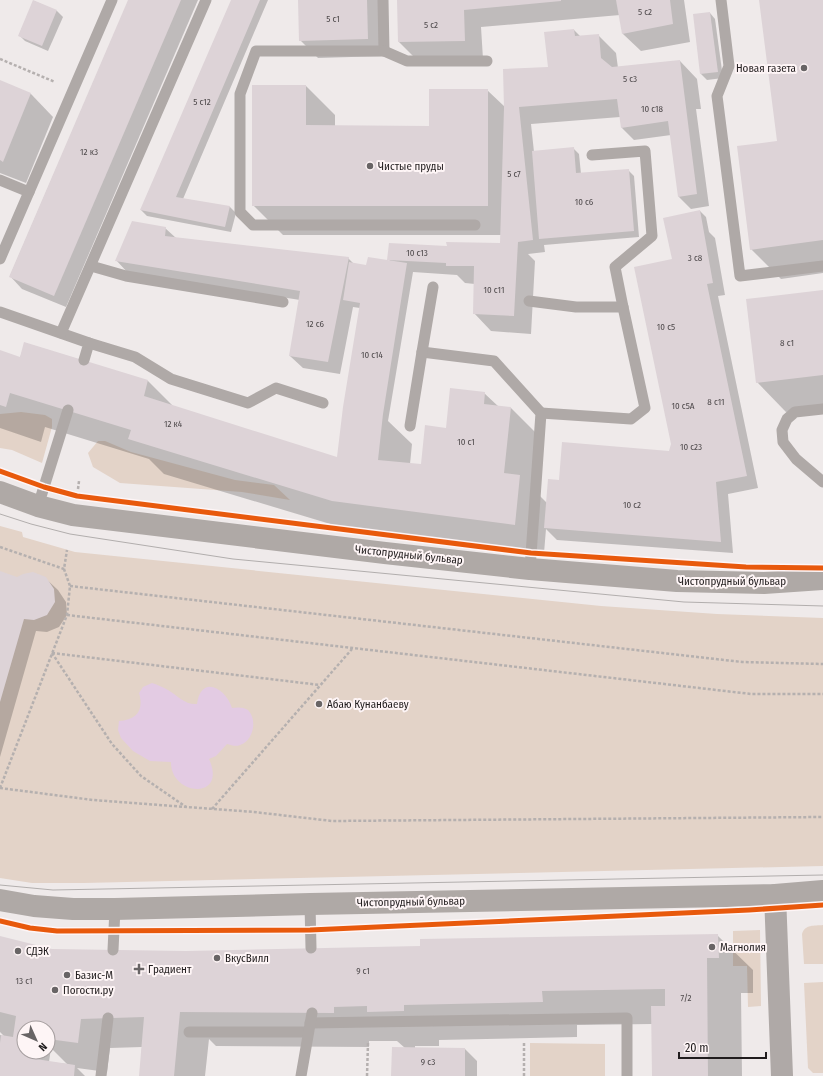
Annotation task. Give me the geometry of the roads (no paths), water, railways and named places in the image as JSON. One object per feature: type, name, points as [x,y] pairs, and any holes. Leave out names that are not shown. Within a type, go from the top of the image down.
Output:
[{"type":"main road","name":"Чистопрудный бульвар","points":[[0,492],[38,506],[73,515],[530,569],[677,581],[764,583],[823,579]]},
{"type":"main road","name":"Чистопрудный бульвар","points":[[0,900],[34,906],[66,909],[115,909],[774,894],[823,891]]},
{"type":"street","points":[[774,894],[782,1076]]},
{"type":"lane","points":[[0,259],[112,0]]},
{"type":"lane","points":[[61,333],[206,0]]},
{"type":"lane","points":[[383,0],[384,51]]},
{"type":"lane","points":[[721,0],[729,66],[717,96],[740,276],[823,266]]},
{"type":"lane","points":[[475,225],[253,225],[240,212],[240,94],[256,51],[384,51],[407,62],[487,61]]},
{"type":"lane","points":[[422,352],[494,361],[541,412],[631,419],[645,408],[615,267],[652,236],[645,151],[592,155]]},
{"type":"lane","points":[[0,180],[29,192]]},
{"type":"lane","points":[[91,266],[126,276],[283,302]]},
{"type":"lane","points":[[410,426],[432,287]]},
{"type":"lane","points":[[529,301],[576,307],[623,307]]},
{"type":"lane","points":[[0,312],[135,357],[171,379],[248,403],[276,388],[323,403]]},
{"type":"lane","points":[[84,360],[90,343]]},
{"type":"lane","points":[[823,408],[795,412],[787,419],[782,430],[783,442],[796,459],[823,482]]},
{"type":"lane","points":[[38,506],[68,410]]},
{"type":"lane","points":[[530,569],[541,412]]},
{"type":"lane","points":[[310,904],[311,948]]},
{"type":"lane","points":[[113,950],[115,909]]},
{"type":"lane","points":[[101,1076],[108,1018]]},
{"type":"lane","points":[[189,1032],[310,1023],[628,1018],[627,1076]]},
{"type":"lane","points":[[301,1076],[310,1023]]},
{"type":"tram line","points":[[0,514],[70,534],[233,559],[684,602],[823,606]]},
{"type":"tram line","points":[[0,885],[53,890],[823,875]]},
{"type":"place","name":"Новая газета","points":[[804,68]]},
{"type":"place","name":"Чистые пруды","points":[[370,166]]},
{"type":"place","name":"Абаю Кунанбаеву","points":[[319,704]]},
{"type":"place","name":"Магнолия","points":[[712,947]]},
{"type":"place","name":"СДЭК","points":[[18,951]]},
{"type":"place","name":"ВкусВилл","points":[[217,958]]},
{"type":"place","name":"Градиент","points":[[139,969]]},
{"type":"place","name":"Базис-М","points":[[67,975]]},
{"type":"place","name":"Погости.ру","points":[[55,990]]}]
